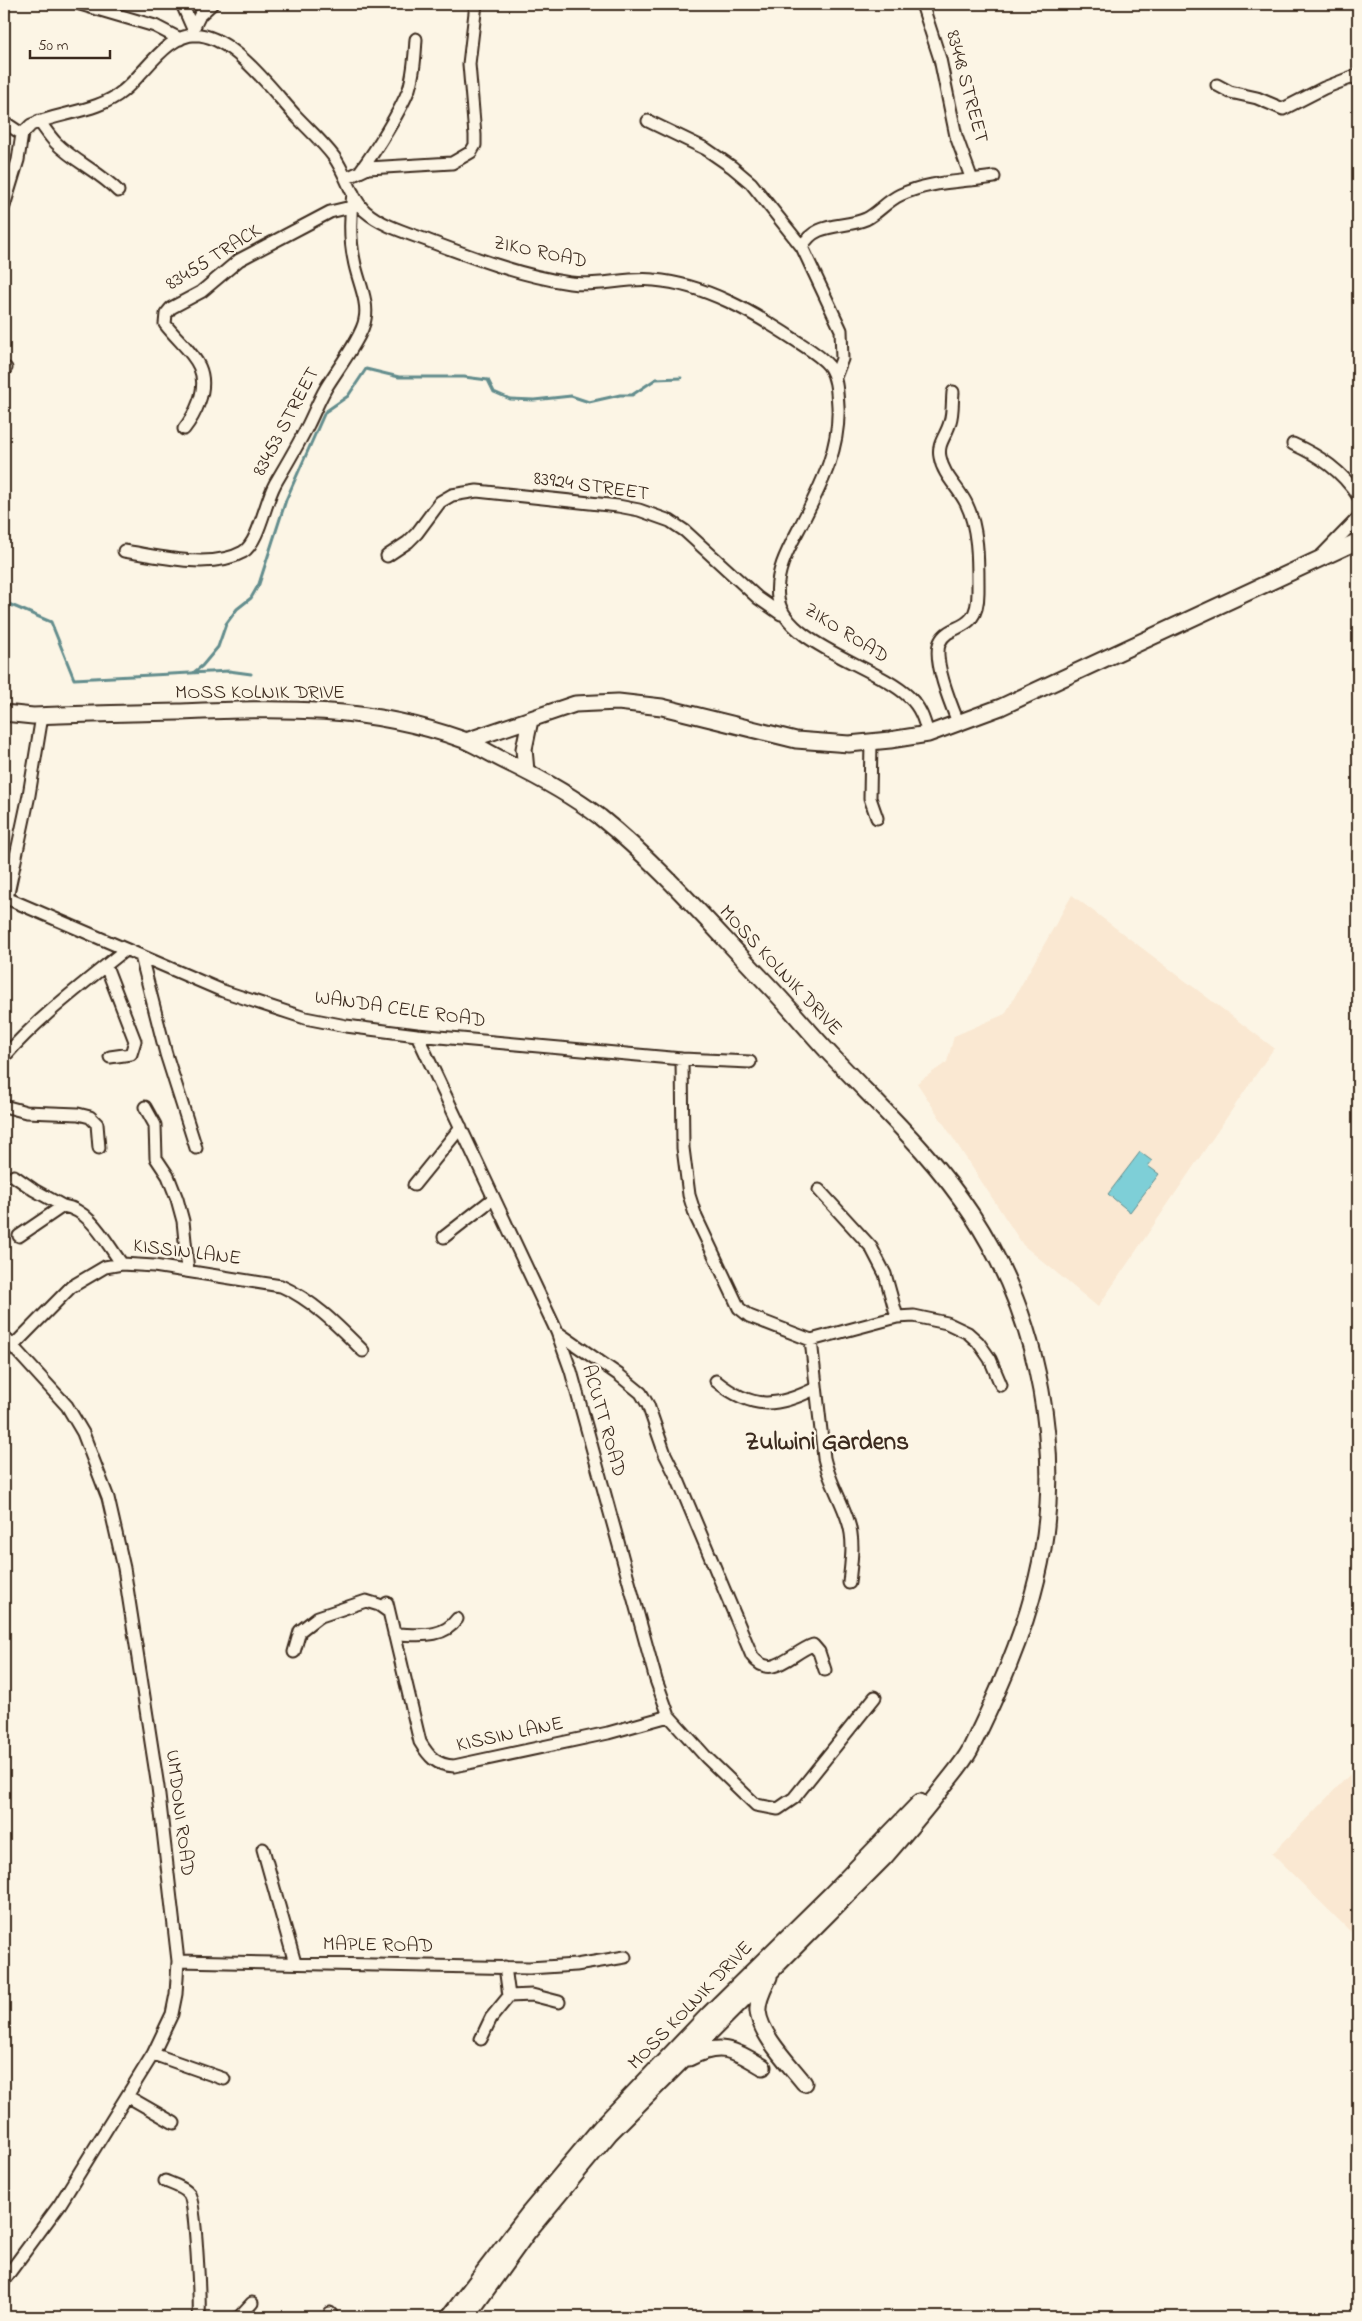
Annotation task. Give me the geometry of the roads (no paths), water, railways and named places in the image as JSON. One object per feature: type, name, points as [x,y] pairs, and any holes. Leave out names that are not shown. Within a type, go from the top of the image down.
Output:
[{"type":"main road","points":[[466,741],[575,704],[618,702],[662,707],[796,740],[849,744],[928,734],[1001,707],[1358,541]]},
{"type":"main road","name":"MOSS KOLNIK DRIVE","points":[[4,713],[42,716],[275,708],[356,713],[466,741],[548,782],[598,816],[646,857],[894,1119],[951,1185],[974,1218],[1010,1288],[1036,1365],[1046,1427],[1048,1500],[1038,1576],[1028,1610],[997,1695],[969,1751],[918,1819],[884,1858],[610,2133],[528,2232],[467,2317]]},
{"type":"main road","points":[[526,771],[524,749],[530,720]]},
{"type":"main road","name":"MOSS KOLNIK DRIVE","points":[[449,2317],[510,2237],[600,2128],[709,2014],[882,1843],[924,1798],[964,1745],[976,1734]]},
{"type":"main road","points":[[772,1969],[759,2004],[760,2020],[772,2041],[804,2083]]},
{"type":"main road","points":[[680,2063],[708,2049],[717,2048],[736,2052],[763,2067]]},
{"type":"street","points":[[80,4],[155,26],[180,39]]},
{"type":"street","points":[[182,4],[195,32]]},
{"type":"street","points":[[195,32],[200,15],[212,4]]},
{"type":"street","points":[[347,178],[361,170],[452,163],[471,152],[475,145],[475,135],[469,64],[476,4]]},
{"type":"street","name":"83448 STREET","points":[[922,4],[940,59],[956,136],[972,180]]},
{"type":"street","points":[[4,206],[18,160],[22,134],[31,125],[106,102],[118,96],[160,54],[180,39],[195,32]]},
{"type":"street","name":"ZIKO ROAD","points":[[195,32],[228,47],[260,76],[321,141],[347,178],[362,208],[383,222],[482,261],[572,283],[654,280],[683,285],[714,296],[756,315],[826,362],[835,377],[838,416],[837,438],[827,470],[786,556],[779,576],[777,594],[781,614],[798,630],[907,694],[924,718],[928,734]]},
{"type":"street","points":[[361,170],[398,111],[408,91],[414,69],[416,39]]},
{"type":"street","points":[[1217,85],[1230,92],[1257,98],[1283,109],[1324,88],[1358,75]]},
{"type":"street","points":[[39,121],[60,147],[108,180],[118,191]]},
{"type":"street","points":[[4,122],[22,134]]},
{"type":"street","points":[[648,122],[706,149],[732,167],[751,183],[802,247],[841,330],[842,359],[835,377]]},
{"type":"street","points":[[802,247],[810,235],[818,230],[866,218],[886,203],[908,191],[928,185],[994,177]]},
{"type":"street","name":"83453 STREET","points":[[124,551],[191,560],[225,558],[243,551],[251,545],[259,528],[268,498],[298,445],[322,394],[365,322],[365,304],[350,238],[353,193]]},
{"type":"street","name":"83455 TRACK","points":[[184,429],[193,418],[203,388],[203,379],[201,368],[192,353],[165,324],[166,314],[171,308],[201,292],[239,260],[330,212],[351,207]]},
{"type":"street","points":[[953,392],[951,420],[939,448],[946,473],[960,492],[972,518],[976,546],[978,605],[970,620],[944,636],[937,653],[958,722]]},
{"type":"street","points":[[1293,444],[1322,458],[1332,466],[1358,496]]},
{"type":"street","name":"83924 STREET","points":[[386,556],[417,533],[440,502],[457,494],[477,491],[618,506],[639,510],[670,521],[685,532],[758,598],[781,614]]},
{"type":"street","points":[[1319,559],[1358,518]]},
{"type":"street","name":"WANDA CELE ROAD","points":[[42,716],[29,795],[6,898],[223,991],[305,1018],[346,1026],[418,1035],[682,1059],[750,1062]]},
{"type":"street","points":[[871,742],[870,798],[877,818]]},
{"type":"street","points":[[4,1058],[17,1042],[52,1010],[125,950]]},
{"type":"street","points":[[141,956],[166,1054],[196,1148]]},
{"type":"street","points":[[106,966],[135,1040],[131,1054],[110,1057]]},
{"type":"street","name":"ACUTT ROAD","points":[[418,1035],[557,1332],[570,1371],[656,1680],[669,1716],[706,1757],[756,1805],[778,1809],[794,1798],[875,1696]]},
{"type":"street","points":[[682,1059],[683,1148],[689,1195],[696,1217],[739,1308],[749,1316],[811,1340],[898,1317],[914,1316],[932,1319],[968,1333],[978,1342],[990,1359],[1001,1385]]},
{"type":"street","points":[[4,1106],[26,1112],[90,1116],[97,1124],[99,1148]]},
{"type":"street","points":[[145,1107],[155,1125],[156,1158],[168,1176],[177,1198],[182,1221],[188,1272]]},
{"type":"street","points":[[414,1184],[461,1127]]},
{"type":"street","points":[[14,1176],[63,1206],[78,1210],[88,1218],[122,1264]]},
{"type":"street","points":[[819,1190],[871,1247],[885,1274],[898,1317]]},
{"type":"street","points":[[444,1237],[494,1198]]},
{"type":"street","points":[[19,1236],[63,1206]]},
{"type":"street","name":"KISSIN LANE","points":[[12,1347],[71,1287],[104,1267],[122,1264],[268,1282],[294,1291],[336,1324],[363,1351]]},
{"type":"street","points":[[557,1332],[632,1385],[648,1405],[665,1454],[678,1480],[719,1582],[752,1656],[758,1664],[765,1667],[777,1665],[813,1645],[819,1652],[825,1670]]},
{"type":"street","name":"UMDONI ROAD","points":[[4,1337],[67,1406],[84,1433],[108,1498],[124,1568],[156,1777],[178,1961],[176,1994],[172,2014],[153,2054],[60,2204],[4,2280]]},
{"type":"street","points":[[811,1340],[827,1471],[851,1532],[849,1583]]},
{"type":"street","points":[[716,1381],[732,1394],[760,1403],[776,1404],[788,1401],[816,1388]]},
{"type":"street","name":"KISSIN LANE","points":[[294,1652],[300,1631],[318,1616],[366,1601],[388,1608],[420,1742],[432,1761],[443,1766],[454,1766],[608,1733],[669,1716]]},
{"type":"street","points":[[394,1634],[443,1632],[450,1629],[457,1619]]},
{"type":"street","points":[[263,1849],[295,1963]]},
{"type":"street","name":"MAPLE ROAD","points":[[178,1961],[505,1968],[576,1965],[626,1957]]},
{"type":"street","points":[[482,2039],[491,2018],[509,1996],[505,1968]]},
{"type":"street","points":[[509,1996],[532,1995],[559,2002]]},
{"type":"street","points":[[153,2054],[224,2079]]},
{"type":"street","points":[[127,2096],[174,2122]]},
{"type":"street","points":[[165,2180],[188,2192],[191,2198],[195,2235],[199,2317]]},
{"type":"street","points":[[239,2317],[252,2303]]},
{"type":"water","points":[[1140,1152],[1152,1161],[1148,1166],[1159,1174],[1130,1212],[1108,1194]]},
{"type":"waterway","points":[[193,673],[202,666],[218,647],[226,624],[237,609],[251,598],[259,584],[286,500],[325,412],[348,396],[366,369],[399,377],[464,377],[488,380],[494,392],[510,399],[534,400],[571,396],[589,402],[620,395],[632,395],[656,379],[681,378]]},
{"type":"waterway","points":[[4,602],[51,622],[74,679],[229,671],[251,674]]},
{"type":"district","name":"Zulwini Gardens","points":[[827,1443]]}]
